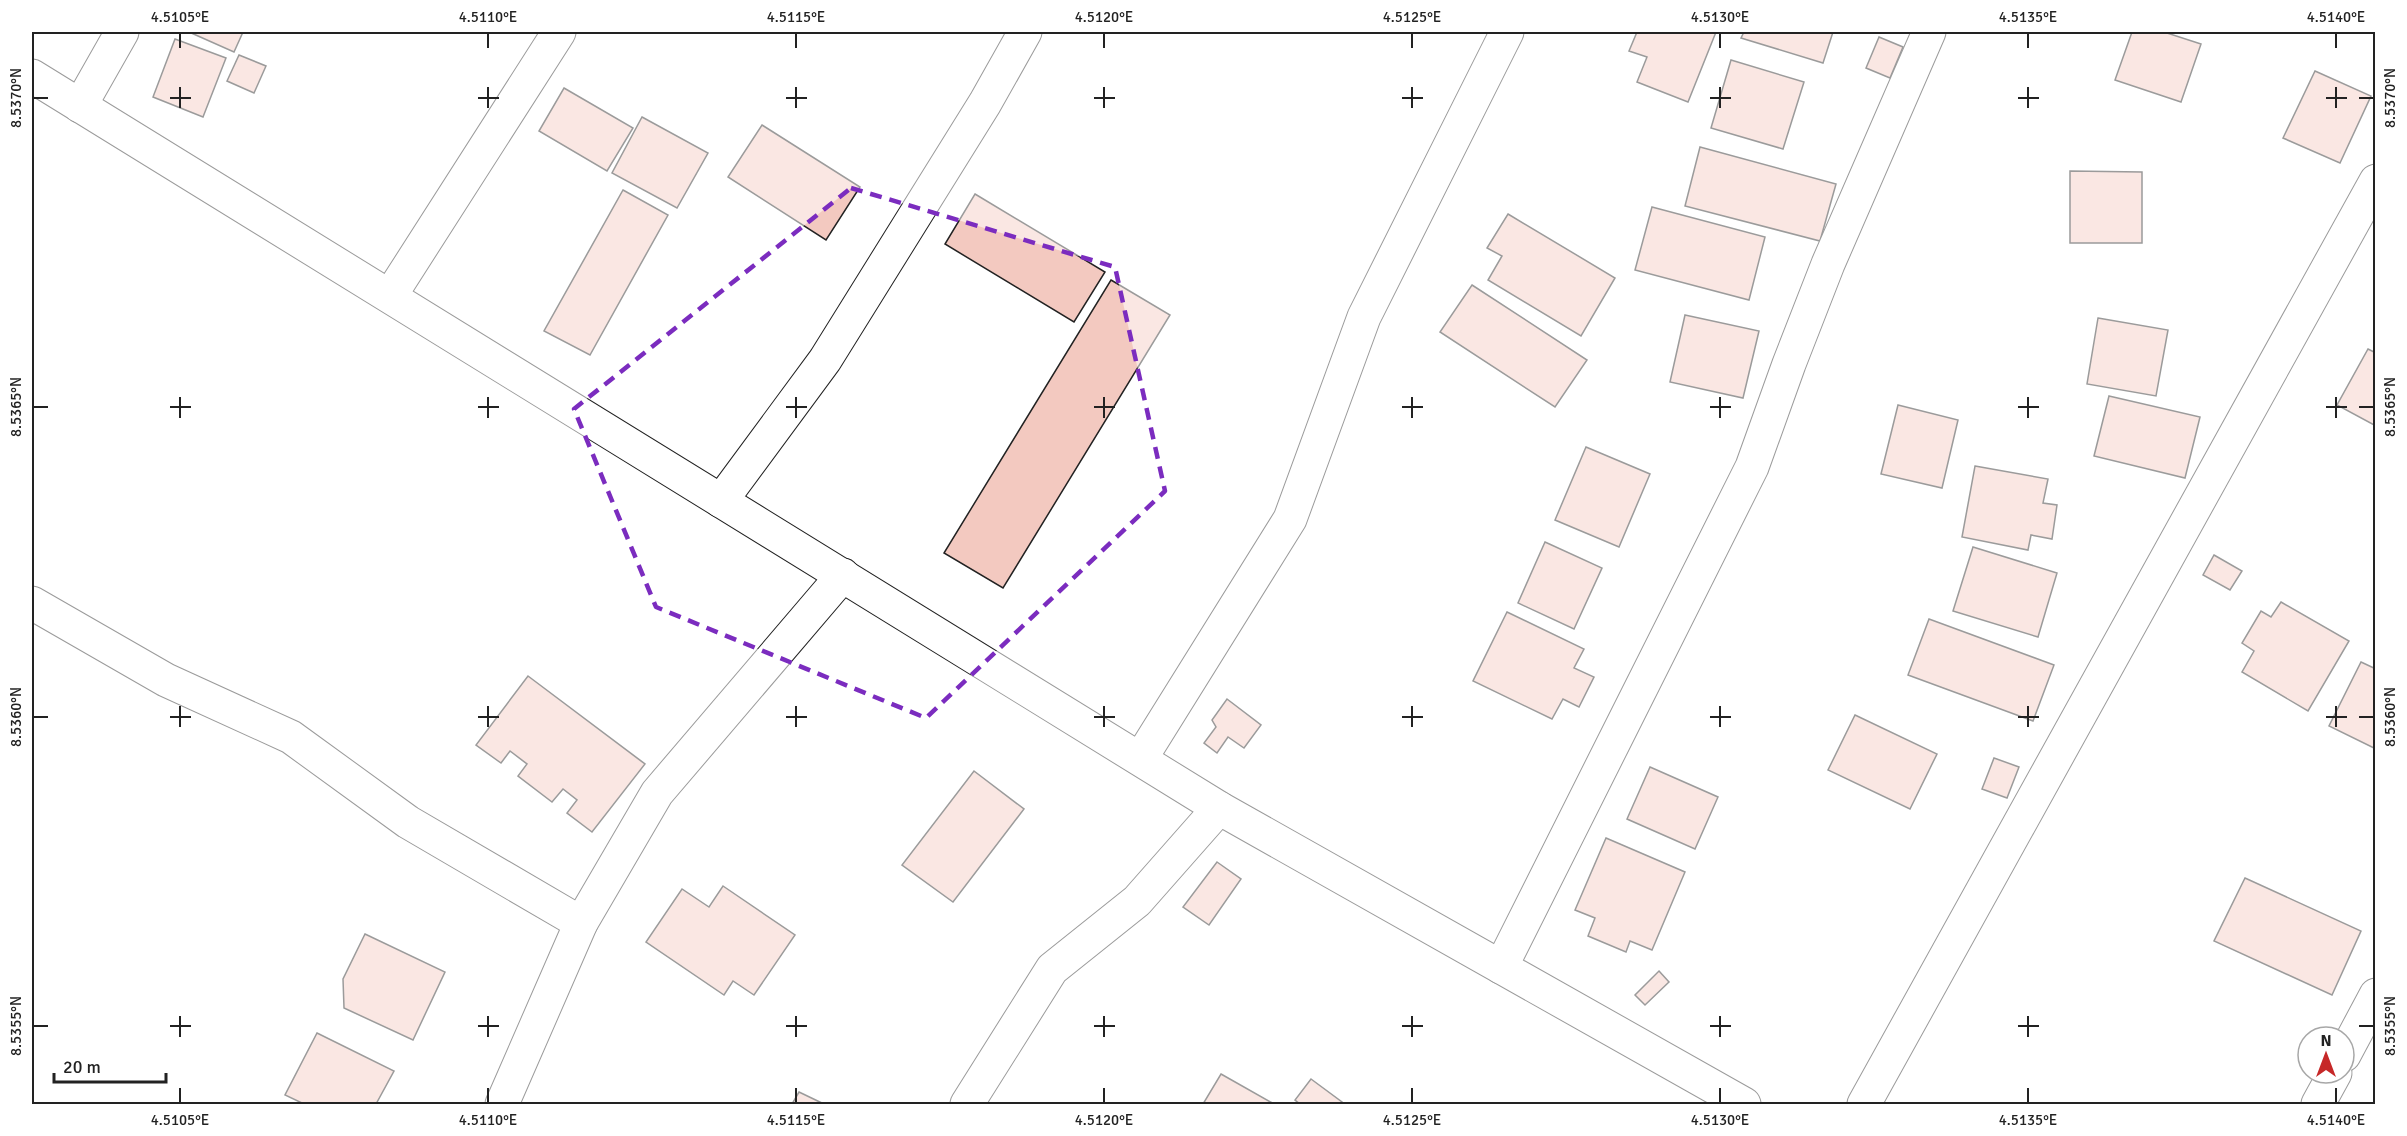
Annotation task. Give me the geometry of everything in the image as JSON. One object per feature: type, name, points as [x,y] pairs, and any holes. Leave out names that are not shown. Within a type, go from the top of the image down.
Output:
[{"type":"street","points":[[80,106],[122,32]]},
{"type":"street","points":[[390,296],[560,32]]},
{"type":"street","points":[[721,501],[825,360],[985,104],[1025,32]]},
{"type":"street","points":[[1141,758],[1290,519],[1364,317],[1507,32]]},
{"type":"street","points":[[1501,967],[1752,467],[1828,264],[1929,32]]},
{"type":"street","points":[[32,76],[1219,808],[1744,1104]]},
{"type":"street","points":[[1864,1104],[2376,181]]},
{"type":"street","points":[[502,1104],[581,923],[657,794],[843,575]]},
{"type":"street","points":[[32,603],[166,680],[291,736],[408,822],[581,923]]},
{"type":"street","points":[[972,1102],[1052,969],[1137,901],[1219,808]]},
{"type":"street","points":[[2356,1032],[2376,995]]},
{"type":"street","points":[[2318,1104],[2328,1085]]},
{"type":"highlighted area","points":[[851,188],[1115,267],[1165,491],[926,718],[656,607],[574,409]]},
{"type":"building","points":[[189,32],[243,32],[234,52]]},
{"type":"building","points":[[1637,32],[1716,32],[1688,102],[1637,82],[1647,57],[1629,51]]},
{"type":"building","points":[[1744,32],[1833,32],[1823,63],[1741,38]]},
{"type":"building","points":[[2132,32],[2164,32],[2201,44],[2181,102],[2115,80]]},
{"type":"building","points":[[1879,37],[1903,47],[1890,78],[1866,68]]},
{"type":"building","points":[[175,39],[226,58],[203,117],[153,97]]},
{"type":"building","points":[[239,55],[266,66],[254,93],[227,81]]},
{"type":"building","points":[[1731,60],[1804,82],[1783,149],[1711,128]]},
{"type":"building","points":[[2315,71],[2371,96],[2340,163],[2283,138]]},
{"type":"building","points":[[564,88],[633,128],[607,171],[539,131]]},
{"type":"building","points":[[642,117],[708,153],[677,208],[612,173]]},
{"type":"building","points":[[762,125],[860,187],[826,240],[728,177]]},
{"type":"building","points":[[1700,147],[1836,184],[1820,241],[1685,206]]},
{"type":"building","points":[[2070,171],[2142,172],[2142,243],[2070,243]]},
{"type":"building","points":[[623,190],[668,215],[590,355],[544,331]]},
{"type":"building","points":[[975,194],[1105,272],[1074,322],[945,244]]},
{"type":"building","points":[[1652,207],[1765,237],[1749,300],[1635,270]]},
{"type":"building","points":[[1508,214],[1615,278],[1581,336],[1488,280],[1502,256],[1487,248]]},
{"type":"building","points":[[1111,280],[1170,315],[1003,588],[944,553]]},
{"type":"building","points":[[1472,285],[1587,360],[1555,407],[1440,332]]},
{"type":"building","points":[[1685,315],[1759,331],[1743,398],[1670,382]]},
{"type":"building","points":[[2098,318],[2168,330],[2156,396],[2087,384]]},
{"type":"building","points":[[2368,349],[2376,353],[2376,426],[2337,405]]},
{"type":"building","points":[[2109,396],[2200,417],[2185,478],[2094,456]]},
{"type":"building","points":[[1898,405],[1958,420],[1942,488],[1881,474]]},
{"type":"building","points":[[1586,447],[1650,474],[1619,547],[1555,520]]},
{"type":"building","points":[[1975,466],[2048,479],[2043,503],[2057,505],[2052,539],[2031,535],[2028,550],[1962,537]]},
{"type":"building","points":[[1545,542],[1602,568],[1574,629],[1518,603]]},
{"type":"building","points":[[1973,547],[2057,573],[2038,637],[1953,611]]},
{"type":"building","points":[[2214,555],[2242,571],[2230,590],[2203,575]]},
{"type":"building","points":[[2281,602],[2349,641],[2308,711],[2242,672],[2254,651],[2242,643],[2261,611],[2271,617]]},
{"type":"building","points":[[1507,612],[1584,649],[1574,668],[1594,677],[1579,707],[1563,699],[1552,719],[1473,681]]},
{"type":"building","points":[[1929,619],[2054,665],[2033,721],[1908,675]]},
{"type":"building","points":[[2361,662],[2376,669],[2376,749],[2329,726]]},
{"type":"building","points":[[528,676],[645,764],[592,832],[567,813],[577,800],[563,789],[552,802],[518,776],[527,764],[510,751],[501,763],[476,745]]},
{"type":"building","points":[[1227,699],[1261,725],[1244,748],[1228,737],[1217,753],[1204,743],[1216,727],[1212,720]]},
{"type":"building","points":[[1855,715],[1937,754],[1910,809],[1828,770]]},
{"type":"building","points":[[1994,758],[2019,767],[2007,798],[1982,789]]},
{"type":"building","points":[[1650,767],[1718,797],[1695,849],[1627,819]]},
{"type":"building","points":[[974,771],[1024,809],[953,902],[902,865]]},
{"type":"building","points":[[1606,838],[1685,872],[1652,950],[1630,941],[1626,952],[1588,936],[1595,918],[1575,910]]},
{"type":"building","points":[[1217,862],[1241,879],[1209,925],[1183,907]]},
{"type":"building","points":[[2245,878],[2361,931],[2332,995],[2214,941]]},
{"type":"building","points":[[723,886],[795,935],[754,995],[733,981],[724,995],[646,942],[682,889],[709,907]]},
{"type":"building","points":[[365,934],[445,972],[413,1040],[344,1008],[343,979]]},
{"type":"building","points":[[1659,971],[1669,982],[1645,1005],[1635,995]]},
{"type":"building","points":[[317,1033],[394,1071],[376,1104],[304,1104],[285,1095]]},
{"type":"building","points":[[1221,1074],[1274,1104],[1203,1104]]},
{"type":"building","points":[[1311,1079],[1342,1102],[1339,1104],[1300,1104],[1295,1100]]},
{"type":"building","points":[[799,1092],[824,1104],[792,1104]]}]
